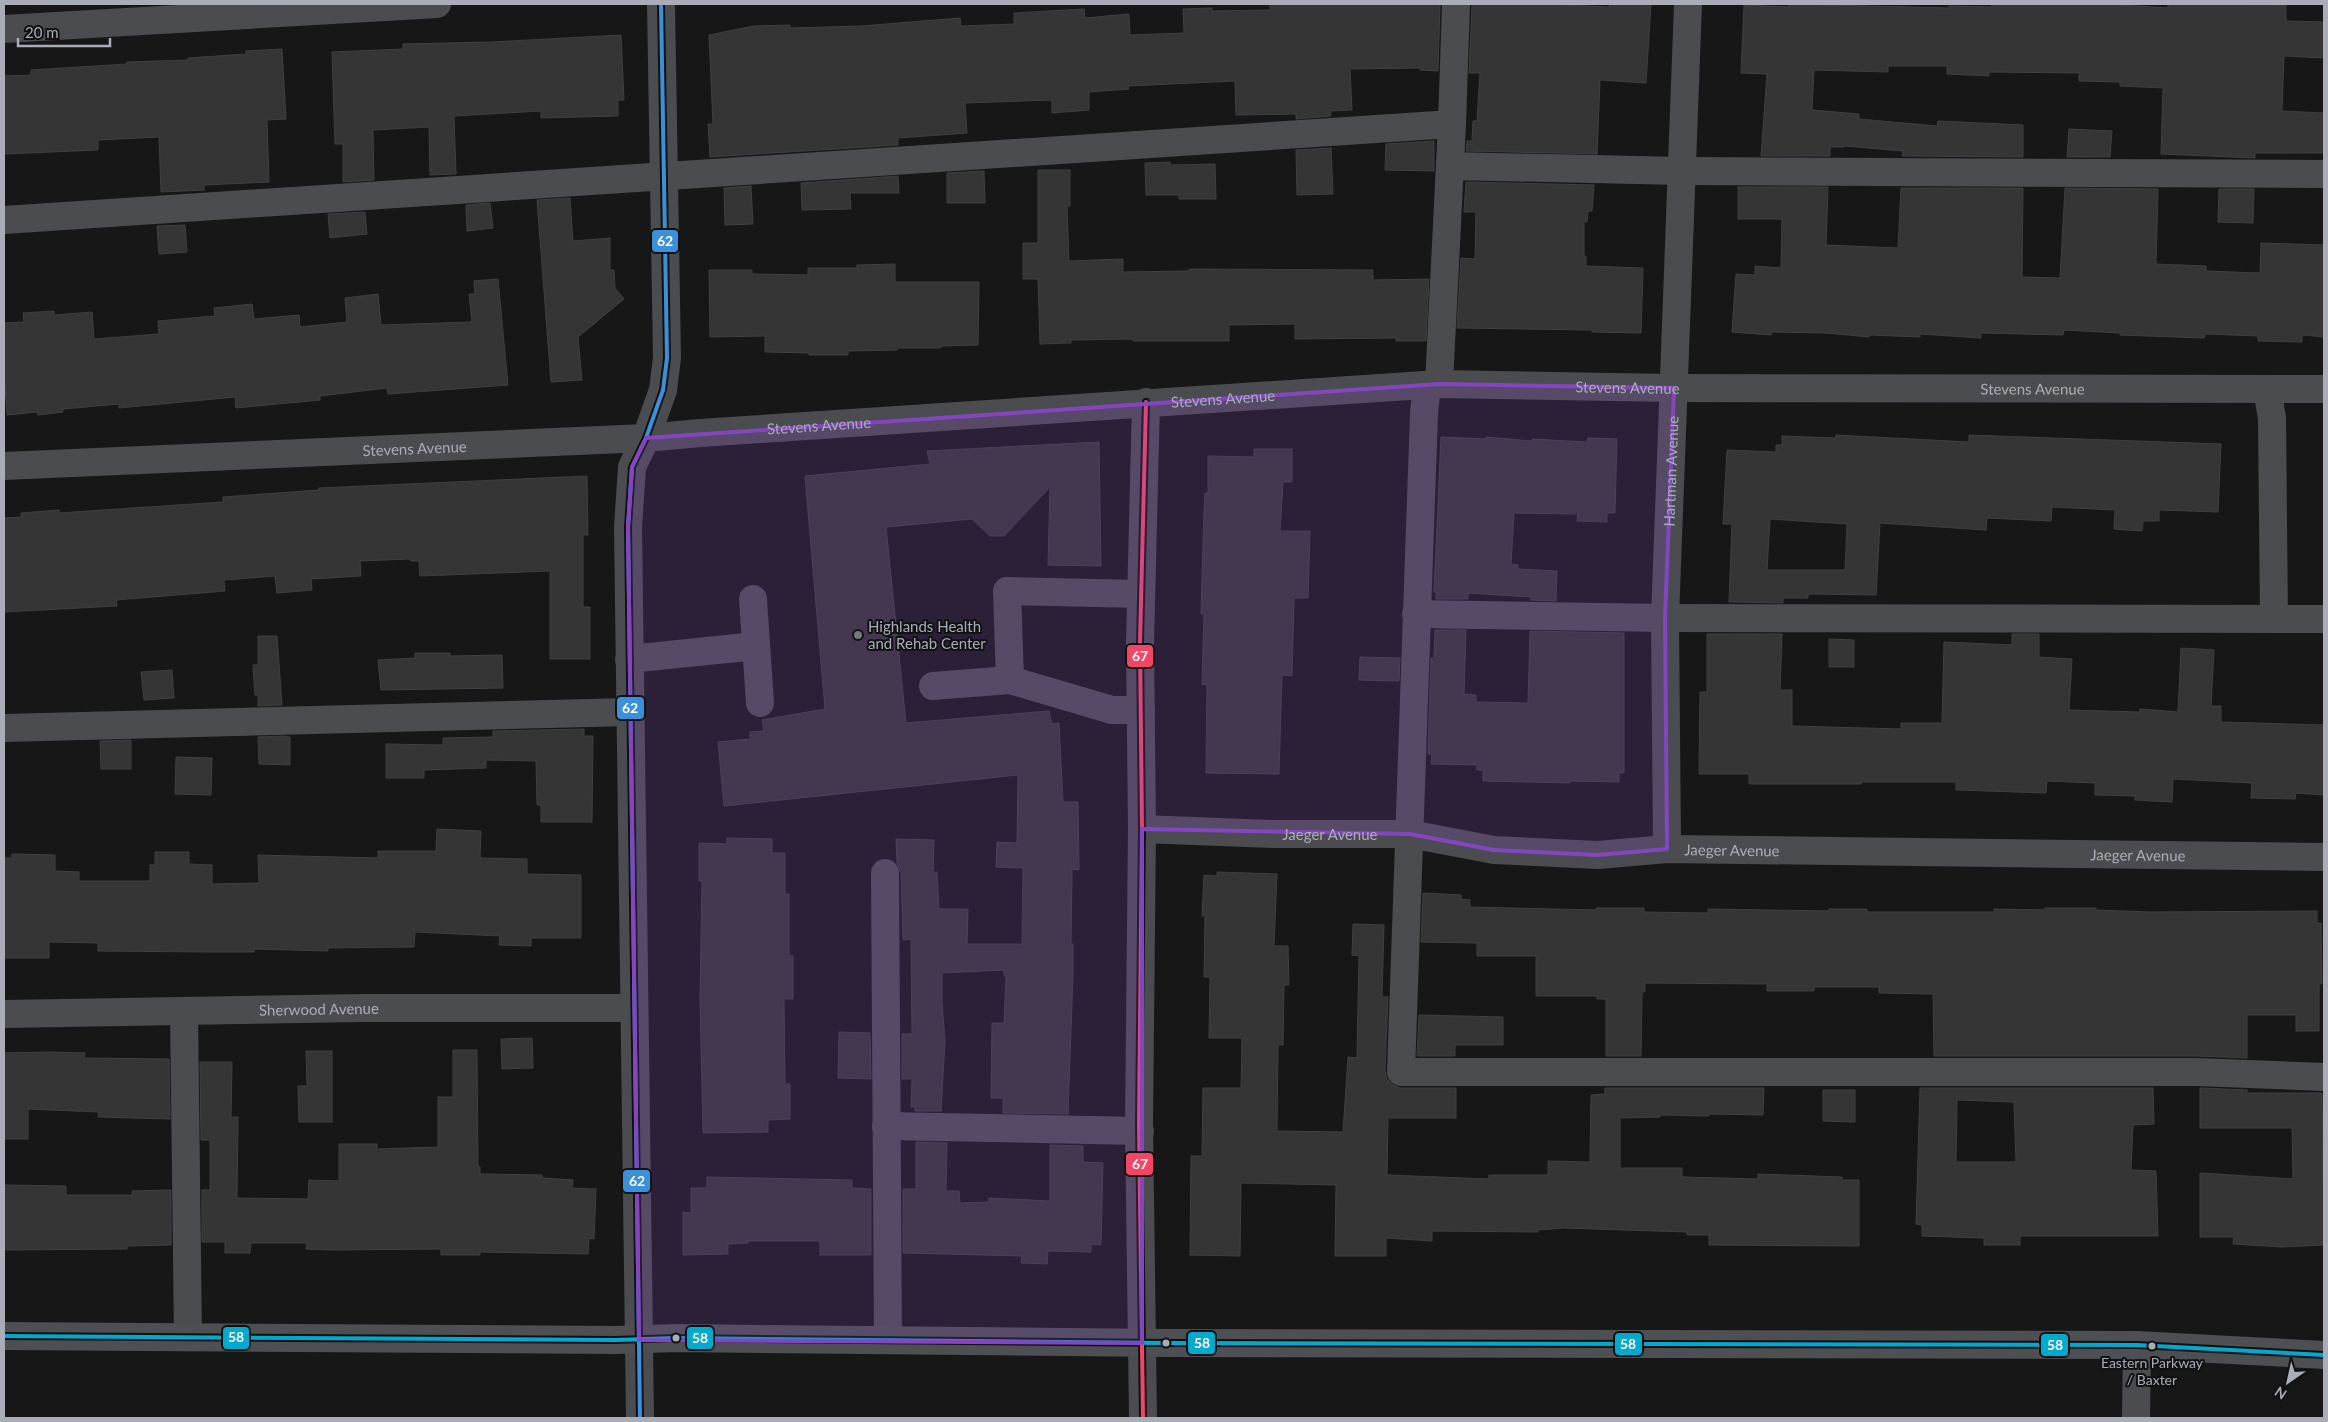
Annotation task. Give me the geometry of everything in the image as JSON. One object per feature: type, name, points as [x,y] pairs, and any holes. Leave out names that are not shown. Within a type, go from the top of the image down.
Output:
[{"type":"main road","points":[[4,1336],[639,1340],[676,1338],[1142,1343],[2138,1345],[2324,1355]]},
{"type":"street","points":[[4,29],[437,4]]},
{"type":"street","points":[[640,1418],[628,527],[632,467],[646,438],[663,390],[667,358],[661,4]]},
{"type":"street","points":[[1456,4],[1450,166],[1433,384],[1424,413],[1401,1072],[2196,1072],[2324,1077]]},
{"type":"street","name":"Hartman Avenue","points":[[1667,849],[1665,618],[1688,4]]},
{"type":"street","points":[[4,220],[1452,124]]},
{"type":"street","points":[[1450,166],[1682,171],[2324,174]]},
{"type":"street","name":"Stevens Avenue","points":[[4,466],[646,438],[1146,402],[1433,384],[1674,388],[2324,389]]},
{"type":"street","points":[[2267,389],[2272,418],[2274,619]]},
{"type":"street","points":[[1142,1418],[1140,1131],[1141,594],[1146,402]]},
{"type":"street","points":[[1010,680],[1007,591],[1141,594]]},
{"type":"street","points":[[753,599],[760,703]]},
{"type":"street","points":[[1416,614],[1665,618],[2324,619]]},
{"type":"street","points":[[629,659],[756,646]]},
{"type":"street","points":[[933,686],[1010,680],[1112,710],[1141,710]]},
{"type":"street","points":[[4,728],[630,712]]},
{"type":"street","name":"Jaeger Avenue","points":[[1142,829],[1275,834],[1410,834],[1494,850],[1598,855],[1667,849],[2324,857]]},
{"type":"street","points":[[885,872],[888,1340]]},
{"type":"street","name":"Sherwood Avenue","points":[[4,1014],[363,1008],[634,1008]]},
{"type":"street","points":[[184,1012],[188,1337]]},
{"type":"street","points":[[886,1126],[1140,1131]]},
{"type":"street","points":[[2136,1418],[2138,1345]]},
{"type":"highlighted area","points":[[1439,384],[1674,388],[1665,618],[1667,849],[1598,855],[1494,850],[1410,834],[1142,829],[1142,1343],[639,1340],[628,527],[632,467],[646,438]]},
{"type":"building","points":[[1270,4],[1440,4],[1438,71],[1420,70],[1420,68],[1350,69],[1352,110],[1330,111],[1331,116],[1296,119],[1296,114],[1236,115],[1235,81],[1128,86],[1129,89],[1089,92],[1089,110],[1052,113],[1052,100],[965,103],[967,133],[898,138],[898,145],[710,157],[708,124],[713,124],[709,35],[754,26],[790,25],[790,28],[862,26],[960,18],[961,26],[1014,24],[1014,13],[1084,9],[1085,18],[1129,14],[1130,35],[1184,33],[1183,9],[1212,8],[1212,11],[1270,10]]},
{"type":"building","points":[[1472,4],[1547,4],[1609,7],[1610,4],[1651,4],[1646,83],[1600,80],[1597,154],[1466,151],[1467,141],[1472,141],[1473,121],[1477,121],[1480,73],[1469,73]]},
{"type":"building","points":[[1789,4],[1949,8],[1949,6],[1992,7],[1992,4],[2107,4],[2168,8],[2168,4],[2286,5],[2286,21],[2324,22],[2324,58],[2284,56],[2282,111],[2324,113],[2324,153],[2255,153],[2255,158],[2161,154],[2163,88],[2120,86],[2120,82],[2079,81],[2079,73],[1989,72],[1989,76],[1947,74],[1947,66],[1888,66],[1888,72],[1814,70],[1812,110],[1859,114],[1859,119],[1937,126],[1938,121],[2023,125],[2023,157],[1902,156],[1903,151],[1845,146],[1830,147],[1830,156],[1761,156],[1767,74],[1741,73],[1744,5],[1789,7]]},
{"type":"building","points":[[621,35],[624,100],[618,100],[618,116],[541,118],[541,111],[454,116],[456,174],[430,175],[429,127],[373,130],[374,180],[343,182],[343,144],[335,144],[332,52],[403,49],[403,44],[492,42]]},
{"type":"building","points":[[282,49],[286,119],[267,120],[269,182],[204,185],[204,190],[161,192],[159,137],[98,140],[98,150],[4,154],[4,76],[31,75],[31,70],[127,64],[127,62],[188,60],[188,58],[246,54],[246,51]]},
{"type":"building","points":[[2069,129],[2112,131],[2110,157],[2067,157]]},
{"type":"building","points":[[1434,141],[1434,171],[1385,170],[1386,144]]},
{"type":"building","points":[[1331,148],[1333,194],[1297,195],[1296,150]]},
{"type":"building","points":[[1170,162],[1170,165],[1215,164],[1216,199],[1179,199],[1179,195],[1146,195],[1145,163]]},
{"type":"building","points":[[1038,170],[1070,170],[1070,206],[1067,206],[1069,261],[1123,259],[1123,272],[1187,271],[1191,269],[1373,270],[1373,280],[1429,279],[1426,341],[1396,341],[1396,338],[1295,339],[1295,324],[1229,325],[1229,341],[1133,341],[1133,339],[1071,340],[1071,343],[1040,344],[1038,279],[1023,279],[1023,243],[1038,243]]},
{"type":"building","points":[[984,171],[985,203],[947,203],[947,173]]},
{"type":"building","points":[[898,176],[899,193],[850,193],[851,209],[802,210],[801,183]]},
{"type":"building","points":[[1466,182],[1594,185],[1592,211],[1588,211],[1587,222],[1584,222],[1584,256],[1586,256],[1586,266],[1643,268],[1641,333],[1592,332],[1592,330],[1457,328],[1461,258],[1475,259],[1476,212],[1464,212]]},
{"type":"building","points":[[751,186],[753,224],[725,225],[724,188]]},
{"type":"building","points":[[1738,187],[1828,187],[1826,245],[1898,248],[1901,188],[2023,188],[2022,277],[2060,278],[2065,188],[2158,189],[2156,264],[2206,266],[2206,271],[2260,273],[2261,243],[2324,245],[2324,337],[2302,335],[2302,342],[2258,341],[2258,336],[2205,334],[2204,338],[2120,335],[2120,333],[2064,330],[2063,335],[1981,333],[1981,338],[1920,334],[1920,337],[1869,335],[1869,337],[1826,333],[1772,332],[1771,335],[1732,332],[1736,274],[1755,275],[1755,266],[1781,268],[1782,219],[1738,219]]},
{"type":"building","points":[[2219,189],[2254,189],[2253,223],[2218,222]]},
{"type":"building","points":[[570,198],[573,241],[610,238],[610,270],[614,270],[615,288],[624,299],[578,337],[582,380],[551,382],[537,200]]},
{"type":"building","points":[[490,203],[493,228],[467,231],[466,205]]},
{"type":"building","points":[[365,212],[367,234],[330,238],[328,214]]},
{"type":"building","points":[[185,225],[187,252],[159,254],[157,226]]},
{"type":"building","points":[[895,264],[895,282],[979,282],[978,345],[848,351],[848,355],[809,355],[809,353],[765,352],[765,336],[710,337],[709,270],[752,270],[752,274],[808,275],[808,268],[857,268],[857,265]]},
{"type":"building","points":[[498,279],[508,385],[388,394],[387,388],[320,396],[320,400],[236,408],[235,397],[119,408],[119,404],[63,409],[63,412],[38,415],[37,412],[7,415],[4,372],[4,323],[24,322],[23,313],[54,311],[54,315],[92,312],[94,339],[159,334],[158,321],[215,316],[214,308],[252,304],[254,319],[299,315],[300,327],[347,322],[345,298],[378,294],[381,325],[472,322],[469,294],[475,294],[474,281]]},
{"type":"building","points":[[1836,435],[1969,442],[1969,435],[2221,444],[2218,512],[2159,510],[2159,521],[2143,521],[2142,531],[2114,529],[2115,510],[2052,507],[2051,521],[1987,518],[1986,530],[1880,523],[1876,595],[1808,594],[1808,598],[1783,598],[1783,603],[1729,602],[1732,524],[1723,524],[1727,450],[1776,452],[1776,445],[1782,445],[1782,436],[1835,438]],"holes":[[[1770,519],[1847,524],[1845,570],[1767,570]]]},
{"type":"building","points":[[1441,437],[1486,439],[1486,437],[1532,441],[1532,439],[1587,442],[1588,438],[1617,439],[1615,513],[1607,513],[1607,522],[1577,521],[1578,514],[1514,513],[1511,564],[1518,565],[1518,569],[1557,571],[1556,601],[1531,600],[1531,597],[1468,593],[1468,599],[1436,599],[1436,592],[1434,592]]},
{"type":"building","name":"Highlands Health and Rehab Center","points":[[1099,442],[1101,566],[1048,565],[1050,487],[1004,536],[990,536],[972,519],[886,527],[906,723],[1049,711],[1052,724],[1059,723],[1063,802],[1078,802],[1079,870],[1072,869],[1071,944],[1073,944],[1073,975],[1068,1114],[1003,1113],[1003,1098],[991,1098],[992,1023],[1004,1023],[1006,976],[1004,976],[1004,970],[942,973],[945,1041],[941,1111],[915,1111],[915,1107],[911,1107],[912,1079],[902,1079],[902,1034],[912,1034],[911,939],[903,940],[901,873],[897,863],[896,839],[934,840],[933,872],[937,872],[939,909],[968,909],[967,944],[1022,944],[1023,868],[996,867],[997,842],[1017,843],[1018,775],[724,806],[718,742],[750,739],[750,732],[764,731],[762,720],[825,709],[805,476],[930,464],[927,451]]},
{"type":"building","points":[[1254,449],[1292,449],[1292,482],[1283,482],[1280,531],[1310,531],[1308,598],[1294,598],[1292,676],[1282,675],[1279,774],[1206,773],[1207,685],[1202,684],[1204,614],[1201,614],[1204,510],[1205,493],[1208,493],[1208,456],[1254,457]]},
{"type":"building","points":[[587,476],[588,535],[583,535],[583,607],[590,607],[590,659],[550,659],[550,571],[420,576],[419,561],[411,561],[410,559],[360,561],[361,576],[311,579],[312,590],[277,593],[275,576],[224,580],[225,591],[116,600],[117,606],[4,612],[4,518],[21,517],[21,513],[59,510],[59,513],[223,502],[223,497],[319,490],[319,488]]},
{"type":"building","points":[[1435,630],[1466,630],[1464,694],[1476,695],[1476,702],[1528,703],[1530,631],[1624,633],[1624,773],[1619,773],[1619,782],[1483,781],[1483,770],[1477,770],[1477,765],[1431,764],[1432,754],[1428,754],[1431,658],[1434,658]]},
{"type":"building","points":[[1707,634],[1782,634],[1780,690],[1792,690],[1792,726],[1901,729],[1901,723],[1942,723],[1944,642],[2012,645],[2012,634],[2039,634],[2039,657],[2072,659],[2069,710],[2140,712],[2140,709],[2178,712],[2181,648],[2214,650],[2211,706],[2221,706],[2221,722],[2324,725],[2324,795],[2296,793],[2295,799],[2251,798],[2252,783],[2173,779],[2172,802],[2135,800],[2135,796],[2095,795],[2095,783],[2047,781],[2046,793],[1956,790],[1956,782],[1749,784],[1749,774],[1699,774],[1700,692],[1707,692]]},
{"type":"building","points":[[258,636],[277,636],[282,705],[258,706],[258,695],[255,695],[253,665],[258,665]]},
{"type":"building","points":[[1829,639],[1854,640],[1854,667],[1829,667]]},
{"type":"building","points":[[415,653],[450,653],[450,656],[502,655],[503,688],[381,690],[378,660],[415,658]]},
{"type":"building","points":[[1360,657],[1400,658],[1399,681],[1359,680]]},
{"type":"building","points":[[172,670],[174,698],[144,700],[141,672]]},
{"type":"building","points":[[584,729],[584,736],[593,736],[592,822],[541,822],[541,805],[537,805],[536,761],[486,760],[486,768],[424,770],[424,778],[386,778],[386,744],[443,745],[443,738],[493,737],[493,731]]},
{"type":"building","points":[[258,737],[290,737],[290,765],[259,764]]},
{"type":"building","points":[[131,740],[131,769],[101,769],[100,741]]},
{"type":"building","points":[[176,757],[212,758],[211,795],[175,794]]},
{"type":"building","points":[[437,829],[481,831],[480,858],[527,859],[527,874],[581,875],[581,938],[531,938],[531,946],[499,945],[500,936],[415,932],[414,947],[328,948],[328,951],[254,949],[254,952],[98,951],[98,943],[49,942],[49,958],[4,958],[4,858],[12,858],[12,854],[55,855],[55,871],[79,872],[79,881],[150,881],[150,865],[155,865],[155,852],[189,852],[189,864],[212,865],[212,884],[259,883],[258,855],[378,858],[378,851],[436,851]]},
{"type":"building","points":[[727,838],[772,839],[772,853],[785,853],[785,894],[789,894],[789,956],[793,956],[793,999],[784,999],[785,1084],[790,1084],[790,1119],[768,1120],[768,1132],[703,1133],[700,999],[702,881],[699,881],[699,843],[727,844]]},
{"type":"building","points":[[1217,872],[1277,874],[1274,946],[1288,946],[1289,985],[1284,985],[1283,1045],[1278,1045],[1277,1131],[1343,1132],[1348,1057],[1357,1058],[1359,956],[1352,955],[1353,924],[1384,925],[1382,997],[1388,997],[1385,1071],[1387,1079],[1393,1085],[1400,1088],[1456,1088],[1456,1118],[1388,1118],[1387,1175],[1489,1179],[1489,1175],[1548,1175],[1548,1161],[1590,1162],[1591,1095],[1605,1094],[1605,1088],[1764,1088],[1763,1115],[1660,1115],[1660,1117],[1620,1118],[1620,1168],[1682,1168],[1682,1177],[1758,1179],[1758,1174],[1842,1177],[1842,1180],[1859,1180],[1859,1246],[1709,1245],[1709,1235],[1687,1235],[1687,1232],[1563,1228],[1538,1230],[1538,1232],[1432,1231],[1432,1241],[1386,1238],[1386,1256],[1335,1256],[1336,1185],[1241,1183],[1240,1256],[1190,1255],[1191,1156],[1202,1156],[1203,1088],[1241,1088],[1242,1038],[1209,1038],[1210,977],[1204,977],[1205,916],[1202,916],[1204,875],[1217,876]]},
{"type":"building","points":[[1423,893],[1461,895],[1461,899],[1470,900],[1470,907],[1596,910],[1596,908],[1644,908],[1644,912],[1708,913],[1708,909],[1829,911],[1829,909],[1867,909],[1867,912],[1994,912],[1994,909],[2045,910],[2045,908],[2096,908],[2096,910],[2150,912],[2317,911],[2317,923],[2321,923],[2322,984],[2319,984],[2319,1031],[2296,1031],[2296,1015],[2247,1015],[2247,1058],[2196,1056],[1934,1056],[1933,994],[1879,993],[1879,987],[1814,987],[1814,991],[1767,991],[1767,984],[1645,983],[1645,992],[1642,992],[1641,1056],[1606,1056],[1606,999],[1597,999],[1597,996],[1536,996],[1536,956],[1477,956],[1477,943],[1421,942]]},
{"type":"building","points":[[1419,1015],[1503,1017],[1503,1045],[1455,1045],[1455,1056],[1417,1056]]},
{"type":"building","points":[[839,1032],[870,1033],[871,1079],[838,1078]]},
{"type":"building","points":[[532,1038],[533,1068],[502,1069],[501,1039]]},
{"type":"building","points":[[453,1050],[477,1050],[478,1167],[480,1167],[480,1174],[542,1175],[542,1178],[573,1180],[572,1188],[596,1189],[594,1239],[589,1238],[588,1254],[480,1252],[480,1255],[441,1255],[441,1249],[306,1249],[307,1243],[251,1243],[250,1253],[225,1253],[225,1242],[202,1242],[202,1190],[210,1190],[210,1140],[201,1140],[200,1062],[232,1062],[231,1117],[238,1117],[237,1198],[308,1199],[309,1180],[339,1181],[339,1144],[377,1144],[377,1149],[438,1147],[438,1097],[453,1097]]},
{"type":"building","points":[[306,1051],[332,1051],[332,1122],[299,1122],[298,1086],[307,1086]]},
{"type":"building","points":[[4,1053],[85,1053],[84,1058],[169,1059],[170,1119],[98,1117],[99,1112],[28,1109],[28,1139],[4,1139]]},
{"type":"building","points":[[1920,1088],[2153,1088],[2154,1124],[2133,1125],[2131,1170],[2156,1171],[2158,1236],[2020,1236],[2020,1245],[1984,1245],[1984,1238],[1922,1236],[1922,1225],[1916,1224]],"holes":[[[1957,1100],[2014,1102],[2016,1162],[1956,1162]]]},
{"type":"building","points":[[2200,1088],[2247,1090],[2247,1093],[2322,1093],[2324,1245],[2282,1247],[2233,1244],[2234,1237],[2200,1237],[2200,1173],[2293,1179],[2292,1128],[2200,1128]]},
{"type":"building","points":[[1823,1090],[1855,1090],[1855,1122],[1823,1121]]},
{"type":"building","points":[[916,1142],[947,1143],[946,1191],[959,1191],[960,1203],[989,1202],[989,1198],[1050,1201],[1050,1145],[1083,1146],[1083,1162],[1103,1163],[1101,1245],[1091,1244],[1091,1252],[1048,1251],[1047,1264],[1021,1263],[1022,1256],[903,1253],[903,1189],[916,1189]]},
{"type":"building","points":[[707,1177],[852,1180],[852,1188],[871,1189],[871,1255],[820,1255],[820,1241],[748,1241],[748,1243],[728,1244],[728,1254],[683,1255],[683,1212],[691,1213],[691,1188],[707,1188]]},
{"type":"building","points":[[4,1185],[66,1186],[66,1195],[132,1195],[132,1191],[171,1190],[171,1245],[127,1246],[127,1249],[4,1250]]},
{"type":"transit line","name":"62","points":[[640,1418],[628,527],[632,467],[646,438],[663,390],[667,358],[661,4]]},
{"type":"transit line","name":"67","points":[[1143,1418],[1139,1124],[1142,829],[1140,642],[1146,402]]},
{"type":"transit line","name":"58","points":[[4,1336],[616,1340],[676,1338],[1166,1343],[2137,1345],[2324,1355]]},
{"type":"place","name":"Highlands Health and Rehab Center","points":[[858,635]]},
{"type":"place","name":"Eastern Parkway / Baxter","points":[[2152,1346]]}]
